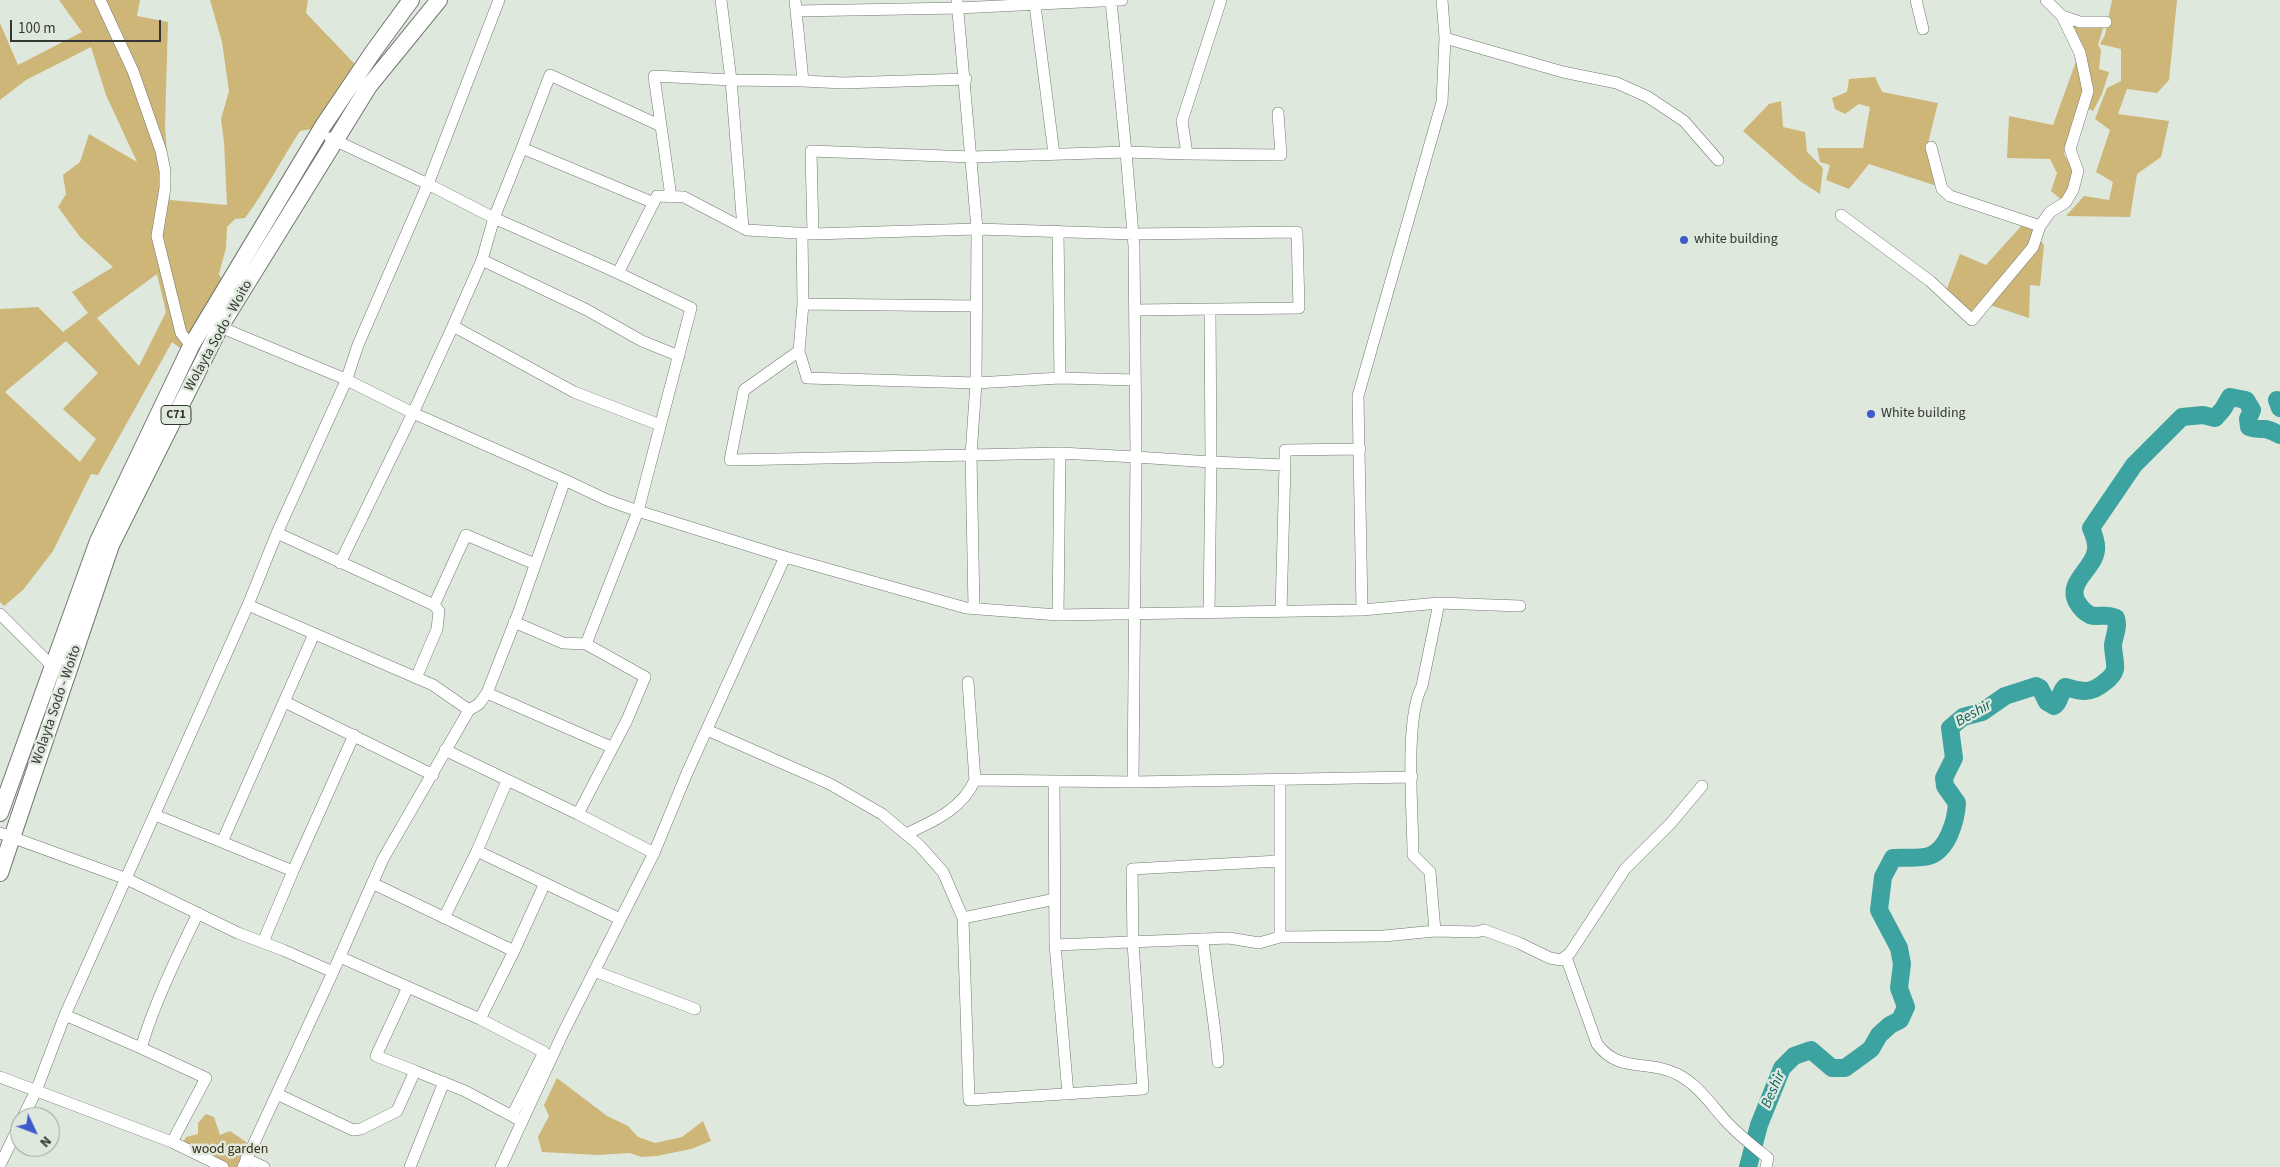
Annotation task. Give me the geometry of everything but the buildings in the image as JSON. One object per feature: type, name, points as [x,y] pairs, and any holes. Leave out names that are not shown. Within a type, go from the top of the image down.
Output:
[{"type":"highway","name":"Wolayta Sodo - Woito","points":[[0,813],[98,542],[191,346],[319,133],[373,52],[411,0]]},
{"type":"highway","name":"Wolayta Sodo - Woito","points":[[0,873],[6,835],[111,545],[220,327],[369,86],[439,0]]},
{"type":"street","points":[[100,0],[133,71],[161,151],[165,171],[165,188],[157,236],[182,333],[191,346]]},
{"type":"street","points":[[29,1107],[65,1016],[248,606],[277,533],[346,381],[358,345],[428,184],[498,0]]},
{"type":"street","points":[[721,0],[743,228]]},
{"type":"street","points":[[803,81],[795,6],[1035,4],[1122,0]]},
{"type":"street","points":[[1187,154],[1182,121],[1221,0]]},
{"type":"street","points":[[1362,610],[1358,396],[1442,102],[1445,38],[1442,0]]},
{"type":"street","points":[[1916,0],[1923,28]]},
{"type":"street","points":[[1841,215],[1930,281],[1972,320],[2032,247],[2040,226],[2050,212],[2066,202],[2073,190],[2078,171],[2070,149],[2088,91],[2080,53],[2062,16],[2046,0]]},
{"type":"street","points":[[1111,1],[1133,234],[1136,457],[1133,782]]},
{"type":"street","points":[[958,4],[978,229],[976,383],[971,456],[974,608]]},
{"type":"street","points":[[1035,4],[1054,154]]},
{"type":"street","points":[[2062,16],[2080,22],[2106,22]]},
{"type":"street","points":[[1445,38],[1563,72],[1617,83],[1648,97],[1684,121],[1718,160]]},
{"type":"street","points":[[340,563],[413,413],[482,260],[494,218],[550,75],[661,126]]},
{"type":"street","points":[[671,197],[654,76],[843,83],[966,79]]},
{"type":"street","points":[[1135,380],[1060,378],[976,383],[807,378],[799,351],[804,304],[811,150],[972,158],[1126,152],[1281,155],[1278,113]]},
{"type":"street","points":[[319,133],[428,184],[494,218],[618,273],[691,308],[638,511],[586,644]]},
{"type":"street","points":[[1931,147],[1942,189],[1950,196],[2040,226]]},
{"type":"street","points":[[522,148],[654,203]]},
{"type":"street","points":[[618,273],[657,196],[684,198],[747,230],[808,233],[978,229],[1133,234],[1297,232],[1299,308],[1135,310]]},
{"type":"street","points":[[1058,232],[1060,378]]},
{"type":"street","points":[[482,260],[587,310],[642,341],[679,356]]},
{"type":"street","points":[[804,304],[976,306]]},
{"type":"street","points":[[1208,612],[1211,462],[1210,309]]},
{"type":"street","points":[[453,326],[574,392],[660,425]]},
{"type":"street","points":[[220,327],[346,381],[607,500],[784,558],[966,608],[1058,615],[1362,610],[1439,602],[1520,606]]},
{"type":"street","points":[[799,351],[744,390],[730,460],[1060,453],[1285,465]]},
{"type":"street","points":[[1281,611],[1285,450],[1360,449]]},
{"type":"street","points":[[1058,615],[1060,453]]},
{"type":"street","points":[[264,1167],[244,1163],[374,884],[383,859],[469,710],[479,704],[486,693],[514,622],[564,480]]},
{"type":"street","points":[[277,533],[434,605],[439,612],[437,628],[416,678]]},
{"type":"street","points":[[434,605],[466,535],[535,564]]},
{"type":"street","points":[[516,1119],[654,853],[706,730],[784,558]]},
{"type":"street","points":[[1434,931],[1430,872],[1413,855],[1413,711],[1415,698],[1422,686],[1439,602]]},
{"type":"street","points":[[248,606],[433,685],[469,710]]},
{"type":"street","points":[[0,614],[52,666]]},
{"type":"street","points":[[514,622],[563,643],[586,644],[645,677],[627,720],[611,747],[578,814]]},
{"type":"street","points":[[222,842],[314,634]]},
{"type":"street","points":[[906,834],[936,820],[956,806],[969,794],[975,780],[968,682]]},
{"type":"street","points":[[486,693],[611,747]]},
{"type":"street","points":[[285,702],[432,775]]},
{"type":"street","points":[[706,730],[830,784],[882,814],[919,845],[943,872],[963,918],[969,1100],[1143,1089],[1133,943],[1132,869],[1279,861]]},
{"type":"street","points":[[262,942],[354,735]]},
{"type":"street","points":[[445,750],[654,853]]},
{"type":"street","points":[[975,780],[1133,782],[1412,777]]},
{"type":"street","points":[[1280,780],[1280,938]]},
{"type":"street","points":[[444,918],[478,851],[507,781]]},
{"type":"street","points":[[1054,781],[1055,945],[1068,1094]]},
{"type":"street","points":[[1055,945],[1229,938],[1260,943],[1280,938],[1384,936],[1434,931],[1449,933],[1484,930],[1519,943],[1550,958],[1561,960],[1566,957],[1625,869],[1671,823],[1702,786]]},
{"type":"street","points":[[155,815],[293,871]]},
{"type":"street","points":[[6,835],[126,879],[238,933],[333,972]]},
{"type":"street","points":[[478,851],[620,918]]},
{"type":"street","points":[[480,1019],[545,883]]},
{"type":"street","points":[[374,884],[514,951]]},
{"type":"street","points":[[963,918],[1055,899]]},
{"type":"street","points":[[141,1048],[160,994],[198,913]]},
{"type":"street","points":[[1203,940],[1209,992],[1214,1013],[1218,1062]]},
{"type":"street","points":[[340,957],[480,1019],[544,1052],[516,1119],[501,1167]]},
{"type":"street","points":[[1566,957],[1597,1044],[1605,1054],[1620,1063],[1661,1067],[1679,1075],[1712,1103],[1725,1120],[1766,1163]]},
{"type":"street","points":[[594,971],[695,1009]]},
{"type":"street","points":[[408,987],[376,1056],[444,1082],[516,1119]]},
{"type":"street","points":[[65,1016],[206,1078],[172,1142]]},
{"type":"street","points":[[277,1094],[353,1130],[361,1129],[397,1111],[415,1070]]},
{"type":"street","points":[[0,1077],[172,1142],[223,1167]]},
{"type":"street","points":[[410,1167],[444,1082]]},
{"type":"street","points":[[0,1165],[10,1144]]},
{"type":"green space","points":[[59,0],[140,0],[137,16],[168,22],[165,125],[170,200],[227,205],[221,119],[229,91],[222,42],[210,0],[308,0],[306,13],[370,80],[337,124],[300,131],[245,218],[235,219],[227,227],[226,248],[219,274],[231,300],[197,361],[172,342],[98,475],[91,474],[53,551],[23,590],[4,606],[0,602],[0,309],[38,307],[63,332],[88,313],[72,292],[113,267],[80,237],[58,207],[66,194],[63,175],[80,162],[89,134],[137,162],[106,95],[91,47],[26,80],[0,100],[0,23],[18,65],[82,32]],"holes":[[[157,274],[166,312],[139,366],[97,318]],[[66,341],[98,373],[63,409],[96,439],[80,462],[5,392]]]},
{"type":"green space","points":[[2112,0],[2177,0],[2169,80],[2157,93],[2127,89],[2118,114],[2169,121],[2161,157],[2137,174],[2130,217],[2066,216],[2084,196],[2109,200],[2113,182],[2096,172],[2110,130],[2095,119],[2107,88],[2121,81],[2121,49],[2100,44],[2105,35]]},
{"type":"green space","points":[[2067,21],[2104,25],[2098,45],[2101,50],[2099,69],[2109,72],[2102,94],[2093,111],[2087,108],[2090,86]]},
{"type":"green space","points":[[2078,56],[2085,92],[2064,154],[2074,172],[2063,201],[2051,191],[2057,173],[2050,159],[2007,158],[2009,116],[2053,125]]},
{"type":"green space","points":[[1875,77],[1882,92],[1938,103],[1926,151],[1937,186],[1869,164],[1849,189],[1826,180],[1830,165],[1820,162],[1817,148],[1863,148],[1870,107],[1859,104],[1845,114],[1835,109],[1832,98],[1847,92],[1849,79]]},
{"type":"green space","points":[[1781,101],[1783,127],[1805,132],[1807,152],[1823,168],[1820,194],[1800,181],[1743,131],[1769,104]]},
{"type":"green space","points":[[2024,223],[2036,227],[2031,246],[1973,316],[1946,291],[1960,254],[1986,265]]},
{"type":"green space","points":[[2039,239],[2044,245],[2040,286],[2030,285],[2029,318],[1990,305]]},
{"type":"green space","points":[[557,1078],[607,1116],[628,1126],[638,1137],[655,1143],[682,1137],[703,1121],[711,1141],[691,1149],[657,1156],[641,1157],[630,1153],[597,1155],[542,1152],[538,1137],[549,1116],[544,1105]]},
{"type":"green space","name":"wood garden","points":[[206,1114],[214,1117],[220,1135],[230,1131],[246,1142],[251,1150],[244,1167],[227,1167],[182,1145],[186,1137],[198,1134],[198,1123]]},
{"type":"waterway","name":"Beshir","points":[[1748,1167],[1759,1125],[1782,1068],[1794,1056],[1811,1050],[1832,1068],[1845,1068],[1871,1049],[1879,1035],[1890,1025],[1900,1020],[1906,1007],[1899,988],[1902,964],[1899,948],[1879,910],[1883,877],[1893,858],[1929,856],[1941,848],[1950,834],[1957,803],[1945,786],[1944,778],[1954,758],[1950,728],[1963,717],[1982,712],[2005,696],[2036,686],[2040,688],[2047,702],[2054,706],[2065,687],[2081,691],[2095,689],[2114,673],[2113,645],[2117,629],[2116,618],[2090,615],[2077,602],[2075,588],[2091,563],[2096,550],[2096,542],[2091,528],[2134,465],[2182,417],[2203,415],[2215,418],[2230,397],[2246,400],[2252,410],[2248,419],[2249,427],[2267,429],[2280,435]]},
{"type":"waterway","name":"Beshir","points":[[2277,400],[2280,408]]},
{"type":"place","name":"white building","points":[[1684,240]]},
{"type":"place","name":"White building","points":[[1871,414]]}]
